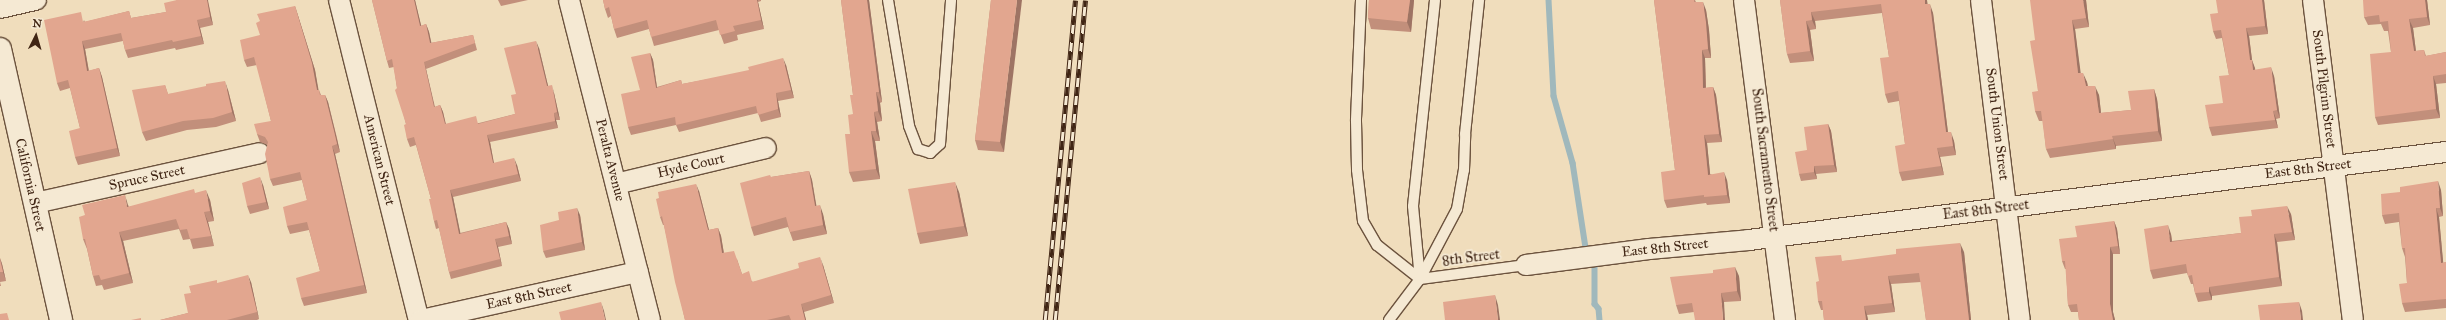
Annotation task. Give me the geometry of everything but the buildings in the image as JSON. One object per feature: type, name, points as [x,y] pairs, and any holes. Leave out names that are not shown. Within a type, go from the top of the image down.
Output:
[{"type":"street","points":[[0,8],[36,0]]},
{"type":"street","name":"American Street","points":[[339,0],[420,320]]},
{"type":"street","name":"Peralta Avenue","points":[[570,0],[650,320]]},
{"type":"street","name":"South Sacramento Street","points":[[1744,0],[1785,320]]},
{"type":"street","name":"South Union Street","points":[[1981,0],[2020,320]]},
{"type":"street","name":"South Pilgrim Street","points":[[2313,0],[2354,320]]},
{"type":"street","name":"California Street","points":[[0,49],[61,320]]},
{"type":"street","name":"Hyde Court","points":[[616,184],[766,148]]},
{"type":"street","name":"East 8th Street","points":[[1526,265],[1774,236],[2446,152]]},
{"type":"street","name":"Spruce Street","points":[[35,203],[260,153]]},
{"type":"street","name":"East 8th Street","points":[[420,320],[638,272]]},
{"type":"lane","points":[[888,0],[909,126],[918,149],[930,153],[940,144],[951,0]]},
{"type":"lane","points":[[1361,0],[1356,121],[1357,170],[1363,221],[1377,245],[1420,279]]},
{"type":"lane","points":[[1420,279],[1413,206],[1435,0]]},
{"type":"lane","points":[[1389,320],[1420,279],[1457,209],[1464,170],[1465,134],[1479,0]]},
{"type":"lane","name":"8th Street","points":[[1420,279],[1526,265]]},
{"type":"waterway","points":[[1549,0],[1554,96],[1573,163],[1587,254]]},
{"type":"waterway","points":[[1591,261],[1595,265],[1595,304],[1599,309],[1600,320]]},
{"type":"railway","points":[[1045,320],[1075,0]]},
{"type":"railway","points":[[1055,320],[1085,0]]}]
